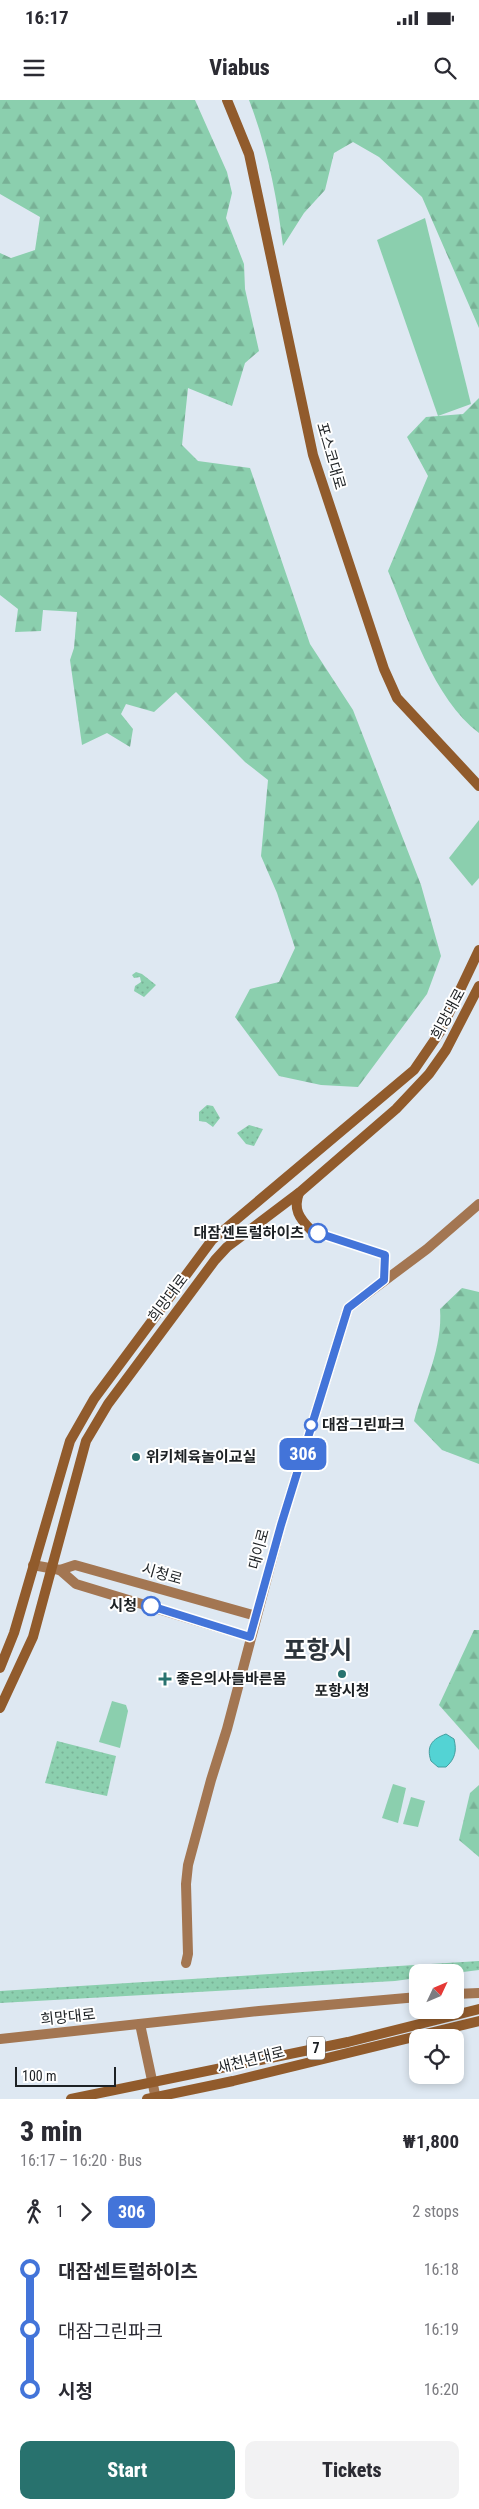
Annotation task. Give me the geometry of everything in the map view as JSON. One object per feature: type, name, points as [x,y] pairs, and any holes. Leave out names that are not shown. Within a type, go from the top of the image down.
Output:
[{"type":"main road","name":"포스코대로","points":[[227,100],[248,154],[313,455],[384,669],[397,698],[479,786]]},
{"type":"main road","name":"희망대로","points":[[0,1668],[14,1633],[70,1441],[94,1399],[212,1240],[414,1070],[436,1039],[479,950]]},
{"type":"main road","name":"희망대로","points":[[0,1708],[33,1637],[55,1569],[86,1441],[108,1404],[215,1260],[243,1234],[300,1192],[396,1109],[429,1074],[457,1032],[479,986]]},
{"type":"main road","points":[[300,1192],[296,1201],[297,1211],[311,1230]]},
{"type":"main road","name":"새천년대로","points":[[464,2011],[479,2009]]},
{"type":"main road","name":"새천년대로","points":[[71,2099],[348,2042],[418,2019]]},
{"type":"main road","name":"새천년대로","points":[[153,2098],[479,2021]]},
{"type":"street","name":"대이로","points":[[186,1963],[188,1954],[186,1884],[188,1865],[211,1780],[228,1729],[256,1616],[319,1398],[348,1308],[427,1249],[479,1204]]},
{"type":"street","points":[[384,1280],[385,1255]]},
{"type":"street","name":"시청로","points":[[33,1565],[55,1569],[75,1565],[256,1616]]},
{"type":"street","name":"시청로","points":[[55,1569],[76,1584],[250,1637]]},
{"type":"street","points":[[464,1994],[479,1993]]},
{"type":"street","points":[[153,2098],[152,2081],[140,2024],[409,1998]]},
{"type":"street","name":"희망대로","points":[[0,2039],[140,2024]]},
{"type":"green space","points":[[0,100],[195,100],[227,172],[232,193],[226,218],[244,264],[245,289],[259,351],[245,363],[232,406],[188,388],[182,445],[198,461],[250,468],[310,644],[353,710],[421,885],[441,956],[427,994],[358,1087],[321,1085],[279,1076],[235,1017],[250,989],[279,982],[295,948],[277,893],[261,856],[268,780],[245,762],[176,692],[154,712],[126,704],[121,714],[133,729],[130,747],[107,733],[82,745],[70,660],[74,648],[77,612],[43,610],[41,631],[15,632],[18,609],[0,595],[0,253],[11,258],[35,250],[40,217],[0,194]]},
{"type":"green space","points":[[249,100],[479,100],[479,328],[422,197],[379,157],[353,142],[334,153],[325,190],[304,213],[283,246],[270,172]]},
{"type":"green space","points":[[425,218],[471,404],[438,416],[377,240]]},
{"type":"green space","points":[[479,398],[479,733],[463,719],[436,680],[414,636],[388,571],[428,476],[407,437],[426,417],[463,414]]},
{"type":"green space","points":[[479,820],[479,878],[472,886],[449,858]]},
{"type":"green space","points":[[136,972],[142,974],[156,985],[144,997],[134,991],[135,986],[141,982],[140,977],[134,978],[132,975]]},
{"type":"green space","points":[[207,1105],[213,1106],[220,1118],[213,1127],[206,1122],[199,1121],[199,1112]]},
{"type":"green space","points":[[249,1125],[263,1129],[254,1146],[246,1144],[237,1133]]},
{"type":"green space","points":[[462,1288],[479,1292],[479,1464],[442,1450],[414,1421],[436,1351],[439,1337],[440,1309]]},
{"type":"green space","points":[[474,1630],[479,1630],[479,1750],[439,1705]]},
{"type":"green space","points":[[112,1701],[126,1705],[128,1711],[120,1748],[99,1742]]},
{"type":"green space","points":[[57,1741],[116,1756],[107,1796],[45,1783]]},
{"type":"green space","points":[[393,1784],[406,1788],[398,1823],[382,1818]]},
{"type":"green space","points":[[479,1785],[479,1857],[459,1840],[470,1793]]},
{"type":"green space","points":[[411,1797],[425,1801],[418,1827],[403,1824]]},
{"type":"green space","points":[[479,1961],[479,1970],[464,1972],[464,1964],[431,1964]]},
{"type":"green space","points":[[409,1965],[409,1979],[395,1981],[0,2003],[0,1991]]},
{"type":"water","points":[[446,1734],[454,1739],[454,1755],[446,1767],[438,1767],[431,1761],[429,1751],[431,1744],[437,1738]]},
{"type":"bus line","name":"306","points":[[151,1606],[250,1637],[281,1525],[348,1308],[384,1280],[385,1255],[318,1233]]},
{"type":"place","name":"대잠센트럴하이츠","points":[[318,1233]]},
{"type":"place","name":"대잠그린파크","points":[[311,1425]]},
{"type":"place","name":"위키체육놀이교실","points":[[136,1457]]},
{"type":"place","name":"시청","points":[[151,1606]]},
{"type":"place","name":"포항시청","points":[[342,1674]]},
{"type":"place","name":"좋은의사들바른몸","points":[[165,1679]]},
{"type":"district","name":"포항시","points":[[318,1650]]}]
